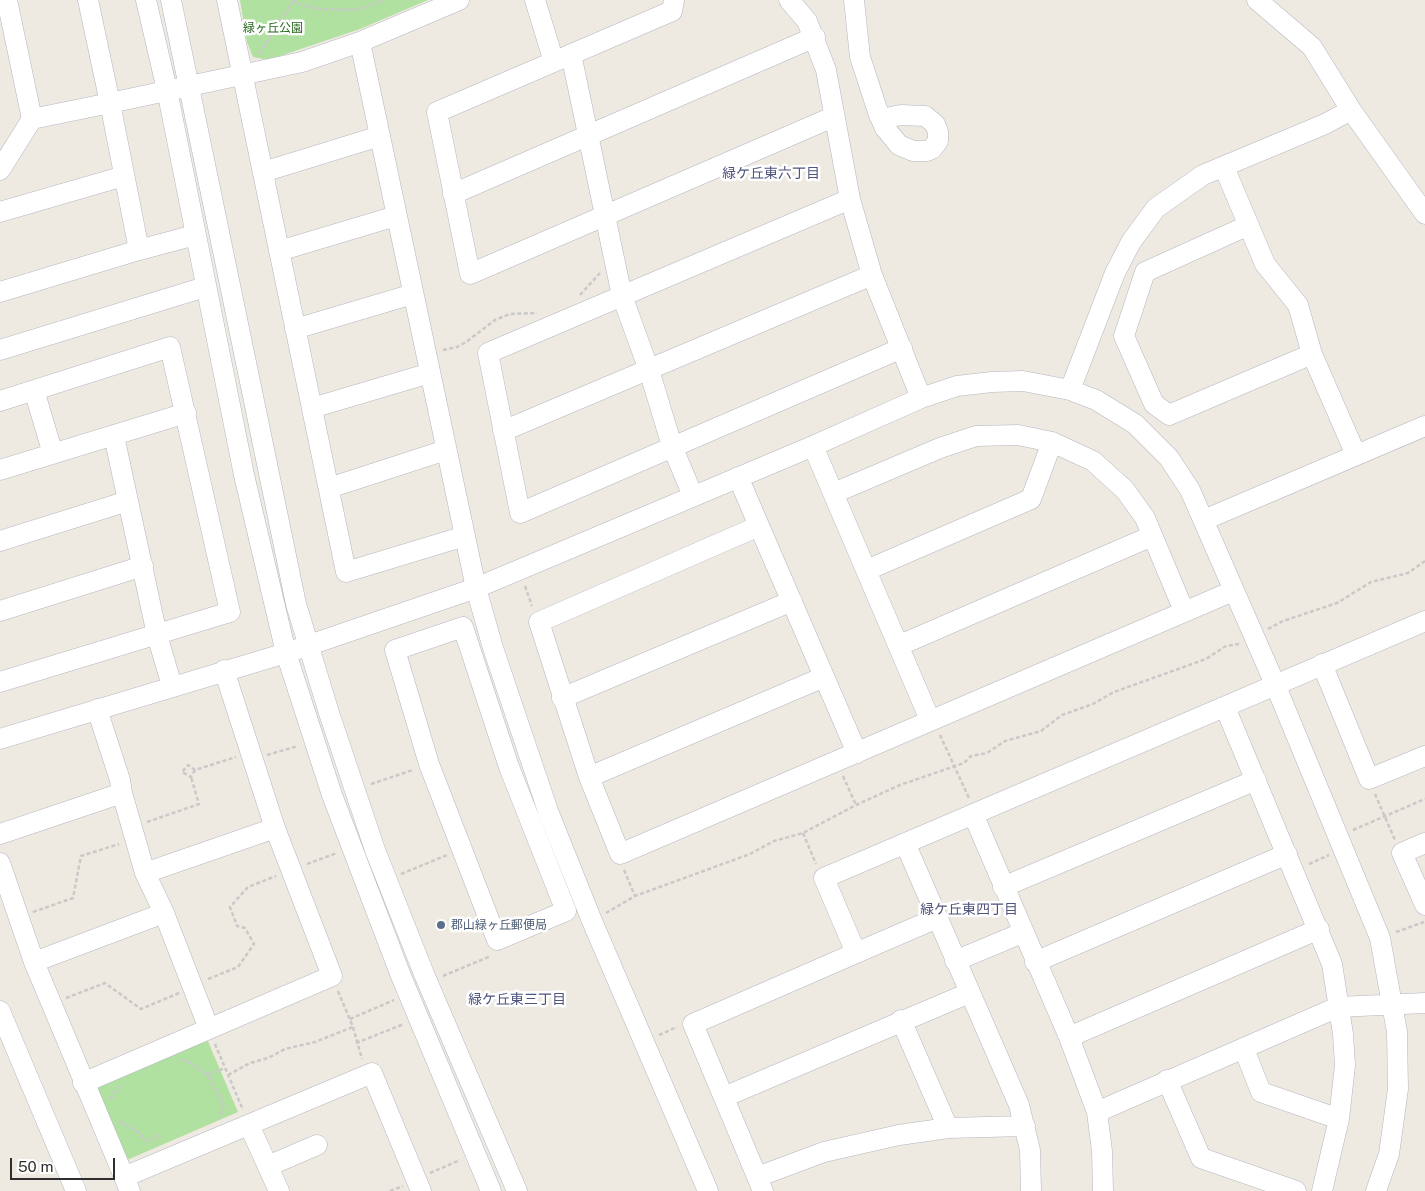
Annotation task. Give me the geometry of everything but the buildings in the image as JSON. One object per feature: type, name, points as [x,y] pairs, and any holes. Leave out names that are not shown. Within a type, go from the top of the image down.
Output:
[{"type":"street","points":[[0,170],[32,119],[7,0]]},
{"type":"street","points":[[88,0],[139,250]]},
{"type":"street","points":[[146,0],[167,90],[244,475],[286,653],[342,822],[401,976],[491,1191]]},
{"type":"street","points":[[171,0],[296,604],[375,850],[424,974],[517,1191]]},
{"type":"street","points":[[227,0],[248,73],[263,172],[346,572],[465,536]]},
{"type":"street","points":[[32,119],[302,62],[360,42],[460,0]]},
{"type":"street","points":[[535,0],[563,58],[590,136],[622,296],[649,370],[672,446],[693,496]]},
{"type":"street","points":[[674,0],[672,11],[437,112],[470,274],[833,117]]},
{"type":"street","points":[[789,0],[808,21],[826,70],[833,117],[850,199],[872,275],[921,398]]},
{"type":"street","points":[[854,0],[860,57],[881,119]]},
{"type":"street","points":[[1257,0],[1312,47],[1351,110],[1425,214]]},
{"type":"street","points":[[454,194],[815,37]]},
{"type":"street","points":[[360,42],[476,588],[514,715],[548,811],[592,921],[708,1191]]},
{"type":"street","points":[[1070,390],[1115,273],[1139,230],[1156,208],[1170,196],[1196,180],[1326,124],[1351,110]]},
{"type":"street","points":[[263,172],[380,136]]},
{"type":"street","points":[[1224,167],[1265,264],[1298,305],[1312,354],[1356,455]]},
{"type":"street","points":[[0,212],[124,176]]},
{"type":"street","points":[[850,199],[488,353],[520,513],[902,348]]},
{"type":"street","points":[[279,251],[396,216]]},
{"type":"street","points":[[1249,225],[1145,272],[1124,336],[1154,404],[1169,415],[1312,354]]},
{"type":"street","points":[[0,292],[195,235]]},
{"type":"street","points":[[503,431],[872,275]]},
{"type":"street","points":[[0,350],[205,287]]},
{"type":"street","points":[[295,329],[413,294]]},
{"type":"street","points":[[0,400],[170,347],[230,612],[0,682]]},
{"type":"street","points":[[312,408],[430,374]]},
{"type":"street","points":[[0,739],[224,670],[286,653],[476,588],[814,446],[921,398],[957,386],[1023,381],[1070,390],[1096,400],[1118,412],[1154,441],[1181,474],[1204,520],[1233,591],[1275,684],[1380,938],[1394,1004],[1397,1032],[1398,1089],[1389,1154],[1376,1191]]},
{"type":"street","points":[[34,390],[53,454]]},
{"type":"street","points":[[0,470],[186,413]]},
{"type":"street","points":[[1204,520],[1425,426]]},
{"type":"street","points":[[834,493],[940,448],[976,436],[1004,434],[1052,442],[1093,461],[1111,475],[1125,490],[1145,518],[1184,611]]},
{"type":"street","points":[[114,436],[157,635],[172,686]]},
{"type":"street","points":[[867,570],[1031,499],[1052,442]]},
{"type":"street","points":[[814,446],[932,719]]},
{"type":"street","points":[[329,488],[446,450]]},
{"type":"street","points":[[738,477],[857,753]]},
{"type":"street","points":[[0,541],[128,501]]},
{"type":"street","points":[[759,526],[539,622],[562,698],[620,854],[1233,591]]},
{"type":"street","points":[[900,645],[1152,536]]},
{"type":"street","points":[[0,611],[143,566]]},
{"type":"street","points":[[562,698],[792,602]]},
{"type":"street","points":[[856,953],[824,878],[1322,664],[1424,625]]},
{"type":"street","points":[[462,627],[529,818],[566,910],[496,940],[430,764],[395,650],[462,627]]},
{"type":"street","points":[[1322,664],[1369,779],[1425,756]]},
{"type":"street","points":[[83,1083],[332,976],[274,828],[224,670]]},
{"type":"street","points":[[590,777],[824,677]]},
{"type":"street","points":[[1225,707],[1332,964],[1345,1065],[1339,1119],[1322,1191]]},
{"type":"street","points":[[97,709],[120,780],[145,873],[164,913],[209,1029]]},
{"type":"street","points":[[494,721],[514,715]]},
{"type":"street","points":[[1003,887],[1256,780]]},
{"type":"street","points":[[0,834],[122,793]]},
{"type":"street","points":[[529,818],[548,811]]},
{"type":"street","points":[[974,814],[1022,933],[1069,1037],[1097,1112],[1104,1191]]},
{"type":"street","points":[[145,873],[274,828]]},
{"type":"street","points":[[905,843],[969,993],[1010,1081],[1025,1126],[1030,1150],[1031,1191]]},
{"type":"street","points":[[1425,843],[1402,853],[1425,905]]},
{"type":"street","points":[[1035,962],[1290,862]]},
{"type":"street","points":[[0,863],[34,962],[83,1083],[127,1184],[249,1125],[372,1072],[421,1191]]},
{"type":"street","points":[[34,962],[164,913]]},
{"type":"street","points":[[937,918],[693,1024],[760,1184],[824,1152],[899,1135],[948,1128],[1025,1126]]},
{"type":"street","points":[[1069,1037],[1319,929]]},
{"type":"street","points":[[955,961],[1022,933]]},
{"type":"street","points":[[724,1097],[901,1020],[969,993]]},
{"type":"street","points":[[1097,1112],[1338,1007],[1425,1003]]},
{"type":"street","points":[[0,1011],[76,1191]]},
{"type":"street","points":[[901,1020],[948,1128]]},
{"type":"street","points":[[1244,1048],[1261,1092],[1339,1119]]},
{"type":"street","points":[[1167,1080],[1201,1158],[1296,1191]]},
{"type":"street","points":[[249,1125],[279,1191]]},
{"type":"street","points":[[268,1166],[317,1145]]},
{"type":"path","points":[[248,73],[294,0],[320,9],[348,10],[362,9],[383,0]]},
{"type":"path","points":[[574,300],[597,278],[613,253]]},
{"type":"path","points":[[426,354],[457,347],[495,320],[510,314],[541,313]]},
{"type":"path","points":[[601,917],[634,896],[750,854],[774,841],[803,834],[856,805],[964,762],[971,756],[987,753],[1013,738],[1024,737],[1041,731],[1062,715],[1093,704],[1114,692],[1206,659],[1226,646],[1240,644],[1254,638],[1283,621],[1337,603],[1371,582],[1408,573],[1425,561]]},
{"type":"path","points":[[523,580],[539,622]]},
{"type":"path","points":[[932,719],[954,765],[974,814]]},
{"type":"path","points":[[190,777],[195,770],[304,744]]},
{"type":"path","points":[[837,761],[856,805]]},
{"type":"path","points":[[362,787],[430,764]]},
{"type":"path","points":[[18,916],[73,898],[81,856],[199,804],[190,777],[182,772],[188,765],[195,770]]},
{"type":"path","points":[[1369,779],[1402,853]]},
{"type":"path","points":[[1290,862],[1340,843],[1384,816],[1425,799]]},
{"type":"path","points":[[803,834],[824,878]]},
{"type":"path","points":[[395,877],[461,850]]},
{"type":"path","points":[[51,1004],[106,983],[141,1009],[238,967],[254,944],[245,928],[237,926],[230,907],[248,886],[340,852]]},
{"type":"path","points":[[620,854],[619,859],[634,896]]},
{"type":"path","points":[[1380,938],[1425,921]]},
{"type":"path","points":[[332,976],[350,1019],[363,1064],[372,1072]]},
{"type":"path","points":[[350,1019],[399,998]]},
{"type":"path","points":[[356,1043],[409,1022]]},
{"type":"path","points":[[653,1038],[685,1024],[693,1024]]},
{"type":"path","points":[[228,1075],[250,1063],[268,1058],[285,1049],[315,1042],[353,1028]]},
{"type":"path","points":[[209,1029],[249,1125]]},
{"type":"path","points":[[173,1058],[191,1063],[208,1075],[224,1104],[223,1112],[216,1124]]},
{"type":"path","points":[[208,1075],[224,1068]]},
{"type":"path","points":[[110,1104],[110,1098],[120,1086],[129,1082]]},
{"type":"path","points":[[117,1119],[147,1141],[161,1135]]},
{"type":"green space","name":"緑ヶ丘公園","points":[[240,0],[428,0],[360,29],[268,60],[253,57],[247,42]]},
{"type":"green space","points":[[207,1039],[238,1112],[127,1160],[93,1090]]},
{"type":"place","name":"郡山緑ヶ丘郵便局","points":[[441,925]]},
{"type":"district","name":"緑ケ丘東六丁目","points":[[771,174]]},
{"type":"district","name":"緑ケ丘東四丁目","points":[[969,910]]},
{"type":"district","name":"緑ケ丘東三丁目","points":[[517,1000]]}]
